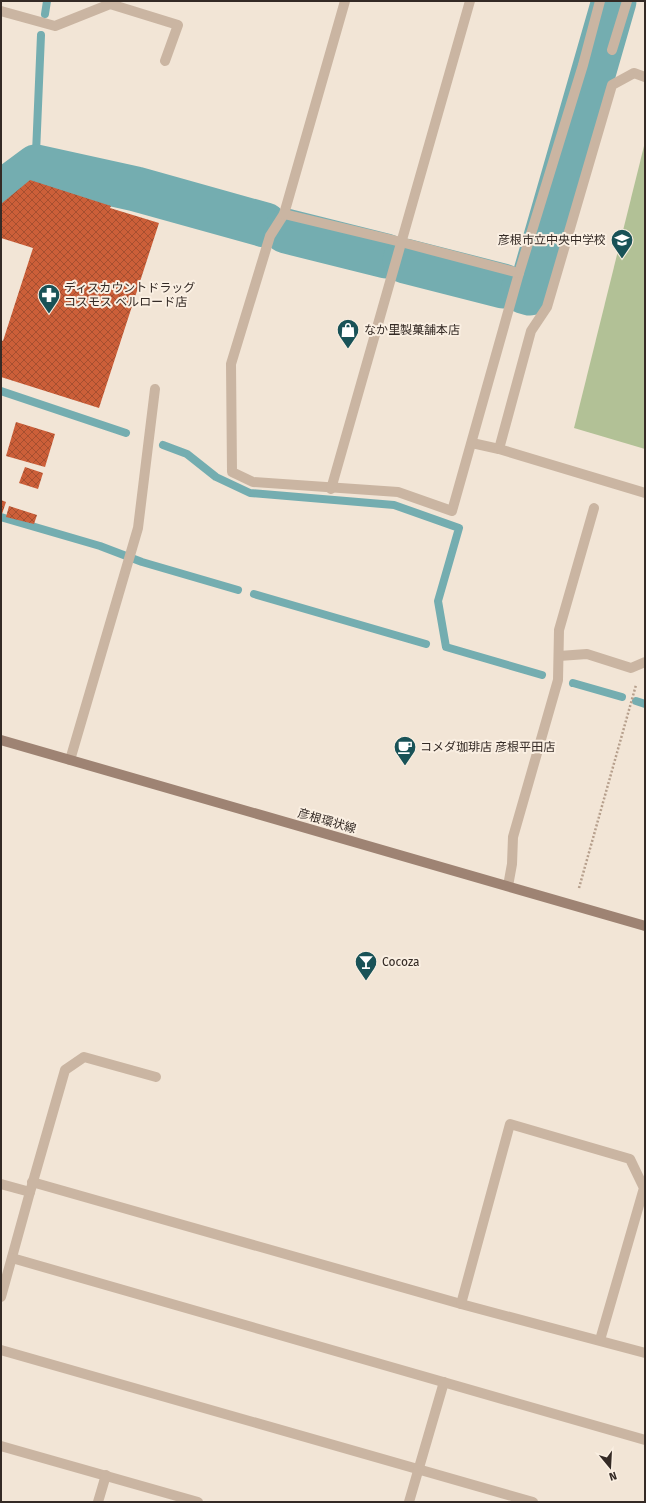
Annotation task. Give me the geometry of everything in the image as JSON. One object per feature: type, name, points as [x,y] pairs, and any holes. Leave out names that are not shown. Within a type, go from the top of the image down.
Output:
[{"type":"main road","name":"彦根環状線","points":[[1,740],[645,926]]},
{"type":"street","points":[[345,1],[284,214],[270,236],[231,364],[232,472],[253,482],[331,489],[398,492],[452,511],[518,273],[583,65],[600,1]]},
{"type":"street","points":[[331,489],[470,1]]},
{"type":"street","points":[[612,50],[627,1]]},
{"type":"street","points":[[1,10],[55,26],[110,4],[118,6],[178,25],[165,61]]},
{"type":"street","points":[[499,449],[531,330],[547,307],[612,85],[634,73],[645,77]]},
{"type":"street","points":[[284,214],[401,242],[518,273]]},
{"type":"street","points":[[70,760],[138,528],[155,390]]},
{"type":"street","points":[[472,443],[499,449],[645,492]]},
{"type":"street","points":[[508,886],[512,864],[513,836],[558,680],[559,630],[594,508]]},
{"type":"street","points":[[559,656],[587,654],[631,668],[645,662]]},
{"type":"street","points":[[1,1297],[64,1070],[84,1057],[156,1077]]},
{"type":"street","points":[[461,1304],[510,1124],[630,1159],[644,1188],[600,1340]]},
{"type":"street","points":[[1,1184],[31,1187],[645,1353]]},
{"type":"street","points":[[12,1258],[645,1440]]},
{"type":"street","points":[[1,1350],[533,1502]]},
{"type":"street","points":[[409,1502],[444,1382]]},
{"type":"street","points":[[1,1446],[198,1502]]},
{"type":"street","points":[[98,1502],[106,1475]]},
{"type":"path","points":[[577,894],[638,679],[631,668]]},
{"type":"green space","name":"彦根市立中央中学校","points":[[645,142],[645,449],[574,428]]},
{"type":"building","points":[[30,180],[111,206],[110,208],[159,223],[99,408],[1,377],[1,340],[3,341],[33,248],[1,238],[1,204]]},
{"type":"building","points":[[16,422],[55,434],[45,467],[6,456]]},
{"type":"building","points":[[25,467],[43,473],[38,489],[19,483]]},
{"type":"building","points":[[1,500],[6,502],[2,514],[1,514]]},
{"type":"building","points":[[9,506],[37,515],[34,524],[6,517]]},
{"type":"waterway","points":[[45,14],[47,1]]},
{"type":"waterway","points":[[523,291],[530,293],[614,1]]},
{"type":"waterway","points":[[41,35],[36,153],[44,168]]},
{"type":"waterway","points":[[1,193],[36,167],[136,189],[265,225]]},
{"type":"waterway","points":[[286,231],[386,256]]},
{"type":"waterway","points":[[405,261],[503,286]]},
{"type":"waterway","points":[[1,391],[126,433]]},
{"type":"waterway","points":[[163,445],[187,454],[216,477],[250,493],[394,505],[459,528],[438,601],[446,647],[542,675]]},
{"type":"waterway","points":[[1,517],[100,546],[142,562],[238,590]]},
{"type":"waterway","points":[[254,594],[426,644]]},
{"type":"waterway","points":[[573,683],[622,697]]},
{"type":"waterway","points":[[636,701],[645,704]]},
{"type":"place","name":"彦根市立中央中学校","points":[[622,260]]},
{"type":"place","name":"ディスカウントドラッグ コスモス ベルロード店","points":[[49,314]]},
{"type":"place","name":"なか里製菓舗本店","points":[[348,350]]},
{"type":"place","name":"コメダ珈琲店 彦根平田店","points":[[405,766]]},
{"type":"place","name":"Cocoza","points":[[366,982]]}]
